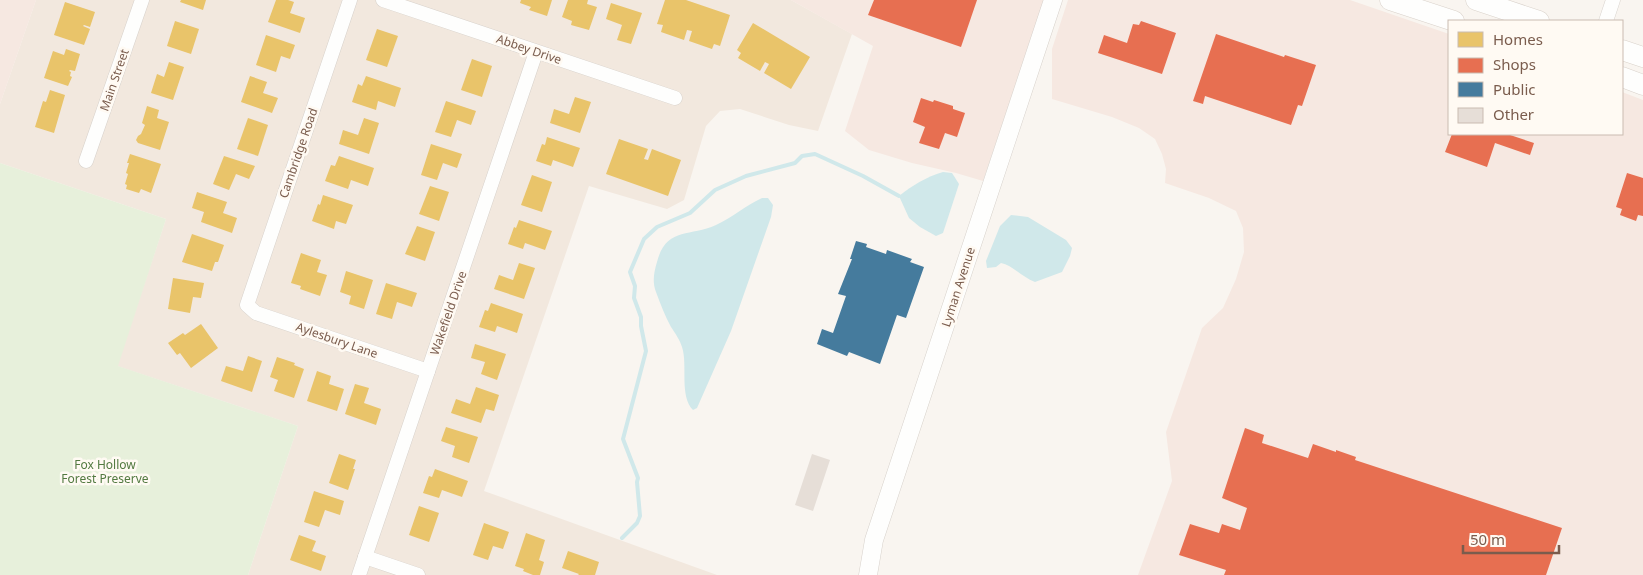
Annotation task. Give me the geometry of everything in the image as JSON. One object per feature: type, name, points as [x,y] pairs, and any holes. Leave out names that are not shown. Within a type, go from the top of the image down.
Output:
[{"type":"main road","points":[[1390,0],[1451,20]]},
{"type":"main road","points":[[1476,0],[1536,20]]},
{"type":"main road","points":[[1623,50],[1643,57]]},
{"type":"main road","points":[[1623,78],[1643,85]]},
{"type":"street","name":"Main Street","points":[[86,161],[142,0]]},
{"type":"street","name":"Cambridge Road","points":[[247,305],[350,0]]},
{"type":"street","name":"Abbey Drive","points":[[383,0],[675,98]]},
{"type":"street","name":"Lyman Avenue","points":[[868,575],[874,540],[1053,0]]},
{"type":"street","points":[[1606,20],[1613,0]]},
{"type":"street","name":"Wakefield Drive","points":[[359,575],[536,52]]},
{"type":"street","name":"Aylesbury Lane","points":[[247,305],[256,313],[428,371]]},
{"type":"street","points":[[365,557],[418,575]]},
{"type":"shaded area","points":[[0,0],[36,0],[0,104]]},
{"type":"shaded area","points":[[36,0],[791,0],[852,34],[818,131],[789,125],[740,109],[720,111],[706,126],[684,200],[667,209],[589,186],[484,491],[717,575],[248,575],[298,426],[117,366],[166,219],[0,163],[0,104]]},
{"type":"shaded area","points":[[791,0],[1044,0],[983,181],[869,150],[845,131],[873,46]]},
{"type":"shaded area","points":[[1068,0],[1350,0],[1448,34],[1448,135],[1623,135],[1623,92],[1643,100],[1643,575],[1138,575],[1172,481],[1166,432],[1202,328],[1223,308],[1236,279],[1244,252],[1243,228],[1236,211],[1209,198],[1165,183],[1166,169],[1155,139],[1139,128],[1112,117],[1052,99],[1052,49]]},
{"type":"green space","name":"Fox Hollow Forest Preserve","points":[[0,163],[166,219],[118,366],[298,426],[248,575],[0,575]]},
{"type":"water","points":[[943,172],[952,173],[959,184],[943,233],[936,236],[909,218],[899,196],[931,176]]},
{"type":"water","points":[[762,198],[768,198],[773,205],[771,217],[731,331],[697,408],[693,410],[686,397],[682,347],[661,305],[654,284],[657,262],[666,243],[673,238],[716,225]]},
{"type":"water","points":[[1011,215],[1028,217],[1066,240],[1072,248],[1062,272],[1035,282],[1005,264],[1001,263],[996,267],[987,268],[986,261],[1000,226]]},
{"type":"building: Homes","points":[[181,0],[206,0],[203,10],[180,2]]},
{"type":"building: Homes","points":[[276,0],[294,2],[290,13],[305,18],[300,33],[268,22]]},
{"type":"building: Homes","points":[[521,0],[552,0],[547,16],[529,10],[531,7],[520,3]]},
{"type":"building: Homes","points":[[568,0],[588,0],[587,4],[597,7],[589,30],[571,25],[572,21],[562,17]]},
{"type":"building: Homes","points":[[665,0],[686,0],[730,15],[720,46],[714,44],[712,49],[689,41],[692,31],[687,30],[684,40],[661,32],[663,25],[657,24]]},
{"type":"building: Homes","points":[[65,2],[95,12],[90,27],[83,26],[90,29],[84,45],[54,35]]},
{"type":"building: Homes","points":[[611,3],[642,13],[631,44],[617,40],[622,25],[606,19]]},
{"type":"building: Homes","points":[[175,21],[199,29],[191,54],[167,46]]},
{"type":"building: Homes","points":[[753,23],[810,57],[791,89],[764,73],[769,64],[765,62],[760,71],[738,58],[741,53],[737,50]]},
{"type":"building: Homes","points":[[377,29],[398,36],[387,67],[366,60]]},
{"type":"building: Homes","points":[[266,35],[295,45],[290,59],[281,56],[276,72],[256,65]]},
{"type":"building: Homes","points":[[66,49],[80,54],[75,71],[69,71],[72,77],[68,86],[44,78],[53,51],[64,55]]},
{"type":"building: Homes","points":[[472,59],[492,66],[482,97],[461,90]]},
{"type":"building: Homes","points":[[169,62],[184,67],[173,100],[151,93],[157,74],[164,77]]},
{"type":"building: Homes","points":[[250,76],[267,82],[263,93],[278,98],[272,113],[241,102]]},
{"type":"building: Homes","points":[[366,76],[401,88],[395,107],[378,101],[376,110],[352,102],[358,84],[362,86]]},
{"type":"building: Homes","points":[[50,90],[65,95],[54,133],[35,127],[43,101],[46,102]]},
{"type":"building: Homes","points":[[575,97],[591,102],[580,133],[550,123],[554,109],[569,114]]},
{"type":"building: Homes","points":[[446,101],[476,111],[471,125],[457,120],[451,137],[435,132]]},
{"type":"building: Homes","points":[[147,106],[159,110],[157,118],[169,122],[160,150],[138,143],[136,140],[145,125],[142,123]]},
{"type":"building: Homes","points":[[248,118],[268,125],[258,156],[237,149]]},
{"type":"building: Homes","points":[[364,118],[379,123],[369,154],[339,144],[343,130],[358,135]]},
{"type":"building: Homes","points":[[547,137],[580,148],[573,167],[553,160],[551,166],[536,161],[542,144],[545,145]]},
{"type":"building: Homes","points":[[619,139],[648,149],[644,159],[648,160],[652,149],[681,160],[668,196],[606,174]]},
{"type":"building: Homes","points":[[431,144],[462,154],[457,168],[443,163],[437,180],[421,175]]},
{"type":"building: Homes","points":[[130,154],[161,164],[151,193],[141,189],[139,193],[126,189],[127,185],[125,184],[128,174],[126,173],[129,163],[127,163]]},
{"type":"building: Homes","points":[[224,156],[255,166],[249,179],[236,174],[229,190],[213,184]]},
{"type":"building: Homes","points":[[339,156],[374,168],[368,186],[351,180],[348,189],[325,181],[331,165],[335,166]]},
{"type":"building: Homes","points":[[532,175],[552,182],[542,212],[521,205]]},
{"type":"building: Homes","points":[[430,186],[449,192],[439,221],[419,214]]},
{"type":"building: Homes","points":[[197,192],[227,202],[223,213],[237,218],[232,233],[201,222],[204,212],[192,208]]},
{"type":"building: Homes","points":[[323,195],[353,205],[346,224],[336,221],[334,229],[312,221]]},
{"type":"building: Homes","points":[[519,220],[552,231],[545,250],[525,243],[523,249],[508,244],[514,227],[516,228]]},
{"type":"building: Homes","points":[[417,226],[435,232],[425,261],[405,254]]},
{"type":"building: Homes","points":[[192,234],[224,245],[218,262],[215,262],[212,271],[182,262]]},
{"type":"building: Homes","points":[[301,253],[321,260],[317,272],[327,275],[320,296],[300,289],[301,286],[291,283]]},
{"type":"building: Homes","points":[[519,263],[535,268],[524,299],[494,289],[499,275],[513,280]]},
{"type":"building: Homes","points":[[346,271],[373,280],[364,309],[349,304],[351,296],[340,292]]},
{"type":"building: Homes","points":[[173,278],[204,283],[201,298],[193,297],[190,313],[168,309]]},
{"type":"building: Homes","points":[[386,283],[417,293],[412,307],[397,302],[392,319],[376,314]]},
{"type":"building: Homes","points":[[491,303],[523,314],[517,333],[497,326],[495,332],[479,327],[485,310],[488,311]]},
{"type":"building: Homes","points":[[201,324],[218,348],[191,368],[180,353],[177,355],[168,343],[183,333],[185,335]]},
{"type":"building: Homes","points":[[475,344],[506,354],[497,380],[481,374],[485,362],[471,358]]},
{"type":"building: Homes","points":[[248,356],[262,361],[252,392],[221,381],[226,366],[243,371]]},
{"type":"building: Homes","points":[[277,357],[295,363],[294,365],[304,369],[294,398],[274,391],[278,380],[270,377]]},
{"type":"building: Homes","points":[[317,371],[331,376],[329,384],[344,389],[337,411],[307,401]]},
{"type":"building: Homes","points":[[355,384],[369,388],[364,403],[381,409],[376,425],[345,414]]},
{"type":"building: Homes","points":[[476,387],[499,395],[494,411],[486,409],[481,423],[451,413],[456,399],[470,404]]},
{"type":"building: Homes","points":[[446,427],[478,437],[469,463],[452,457],[455,446],[441,441]]},
{"type":"building: Homes","points":[[339,454],[356,460],[348,490],[329,483]]},
{"type":"building: Homes","points":[[435,469],[468,481],[462,497],[442,490],[439,498],[423,493],[429,476],[432,477]]},
{"type":"building: Homes","points":[[314,491],[344,501],[340,515],[325,510],[319,527],[304,522]]},
{"type":"building: Homes","points":[[419,506],[439,513],[429,542],[409,535]]},
{"type":"building: Homes","points":[[484,523],[509,532],[503,549],[493,546],[488,560],[473,555]]},
{"type":"building: Homes","points":[[526,533],[545,540],[539,560],[544,562],[540,575],[533,575],[515,566]]},
{"type":"building: Homes","points":[[299,535],[316,541],[312,551],[326,556],[321,571],[290,560]]},
{"type":"building: Homes","points":[[568,551],[599,562],[595,575],[578,575],[562,568]]},
{"type":"building: Shops","points":[[874,0],[977,0],[961,47],[868,15]]},
{"type":"building: Shops","points":[[1141,21],[1176,33],[1162,74],[1098,53],[1104,35],[1127,43],[1133,24],[1139,25]]},
{"type":"building: Shops","points":[[1216,34],[1284,57],[1285,55],[1316,65],[1302,106],[1298,105],[1291,125],[1205,96],[1203,104],[1193,101]]},
{"type":"building: Shops","points":[[921,98],[953,106],[953,109],[965,113],[957,137],[945,133],[939,149],[919,143],[925,127],[913,122]]},
{"type":"building: Shops","points":[[1452,135],[1510,135],[1534,143],[1530,155],[1495,143],[1487,167],[1445,152]]},
{"type":"building: Shops","points":[[1627,173],[1643,178],[1643,216],[1638,215],[1636,221],[1620,215],[1622,209],[1616,207]]},
{"type":"building: Shops","points":[[1245,428],[1264,435],[1262,443],[1308,458],[1313,444],[1336,452],[1336,450],[1356,457],[1355,460],[1562,528],[1546,575],[1224,575],[1226,570],[1179,555],[1190,524],[1219,533],[1222,524],[1240,530],[1247,508],[1222,498]]},
{"type":"building: Public","points":[[856,241],[867,244],[866,247],[886,254],[887,250],[912,259],[910,262],[924,267],[906,318],[897,315],[880,364],[849,352],[847,356],[817,344],[822,329],[833,333],[846,296],[838,294],[852,259],[850,259]]},
{"type":"building: Other","points":[[812,454],[830,460],[813,511],[795,505]]},
{"type":"waterway","points":[[622,538],[637,523],[640,516],[638,478],[623,439],[646,351],[641,317],[634,298],[635,286],[630,272],[644,239],[657,227],[690,213],[715,190],[746,176],[795,163],[802,156],[815,154],[863,176],[899,196]]}]
